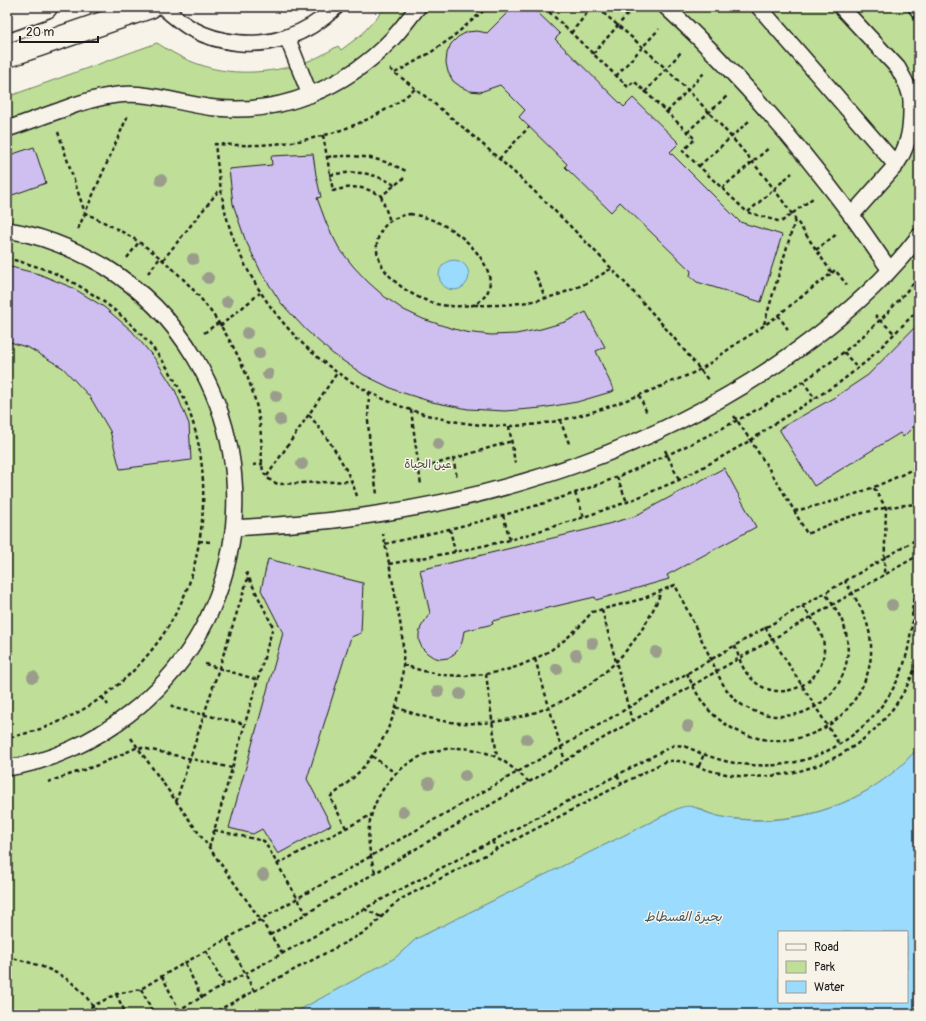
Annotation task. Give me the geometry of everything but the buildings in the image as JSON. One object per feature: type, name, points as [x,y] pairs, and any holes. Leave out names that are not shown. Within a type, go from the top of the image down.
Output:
[{"type":"street","points":[[7,21],[46,7]]},
{"type":"street","points":[[7,56],[150,7]]},
{"type":"lane","points":[[163,7],[174,18],[191,29],[230,42],[250,43],[270,41],[287,37],[308,28],[325,17],[336,7]]},
{"type":"lane","points":[[7,129],[79,103],[117,95],[137,94],[156,96],[194,106],[218,109],[265,107],[288,102],[310,95],[332,85],[354,72],[392,40],[418,7]]},
{"type":"lane","points":[[759,7],[896,166]]},
{"type":"lane","points":[[841,7],[898,68],[905,79],[912,101],[912,124],[910,135],[896,166],[853,218]]},
{"type":"lane","points":[[916,7],[919,11]]},
{"type":"lane","points":[[670,10],[742,83],[786,133],[853,218],[890,270]]},
{"type":"lane","points":[[287,37],[310,95]]},
{"type":"lane","points":[[7,230],[43,238],[69,248],[93,260],[116,273],[150,301],[164,315],[188,346],[202,368],[213,392],[222,416],[229,442],[235,487],[232,543],[220,589],[212,610],[189,652],[168,678],[138,707],[95,738],[42,760],[7,768]]},
{"type":"lane","points":[[234,528],[299,524],[363,517],[460,499],[518,485],[578,465],[656,433],[722,399],[759,377],[801,348],[832,324],[890,270],[919,236]]},
{"type":"path","points":[[395,73],[445,43],[488,7]]},
{"type":"path","points":[[544,7],[628,87],[634,81],[695,139],[683,151],[747,212],[781,222],[828,186]]},
{"type":"path","points":[[571,33],[592,7]]},
{"type":"path","points":[[415,89],[399,101],[369,118],[323,135],[274,144],[244,146],[215,144],[220,189],[233,239],[246,268],[260,293],[282,322],[304,345],[337,372],[369,392],[390,402],[411,410],[443,419],[476,424],[509,426],[535,424],[568,418],[604,408],[700,370],[778,315],[832,273],[774,189],[732,137],[688,90],[618,25],[596,7]]},
{"type":"path","points":[[594,54],[634,7]]},
{"type":"path","points":[[616,76],[642,47],[670,10]]},
{"type":"path","points":[[645,92],[696,36]]},
{"type":"path","points":[[374,56],[438,106],[499,159],[558,214],[612,268],[643,302],[700,370],[751,440],[777,481],[807,534],[854,515],[886,508],[919,504]]},
{"type":"path","points":[[667,112],[718,58]]},
{"type":"path","points":[[687,132],[742,83]]},
{"type":"path","points":[[69,248],[137,94]]},
{"type":"path","points":[[699,166],[764,108]]},
{"type":"path","points":[[499,159],[529,127]]},
{"type":"path","points":[[722,188],[786,133]]},
{"type":"path","points":[[323,135],[333,191],[351,187],[360,187],[371,190],[381,196],[390,221]]},
{"type":"path","points":[[327,157],[369,157],[394,165],[406,171]]},
{"type":"path","points":[[747,212],[808,159]]},
{"type":"path","points":[[330,174],[343,172],[364,173],[383,178],[395,185]]},
{"type":"path","points":[[381,196],[404,178]]},
{"type":"path","points":[[163,260],[220,189]]},
{"type":"path","points":[[473,305],[482,300],[487,293],[491,284],[489,272],[481,258],[453,231],[437,222],[410,214],[399,216],[390,221],[383,228],[378,237],[376,247],[378,257],[391,278],[413,295],[426,301],[441,305],[455,306],[510,304],[527,302],[568,291],[591,281],[612,268]]},
{"type":"path","points":[[816,250],[853,218]]},
{"type":"path","points":[[764,325],[796,219]]},
{"type":"path","points":[[7,258],[31,264],[57,274],[82,287],[126,320],[146,339],[177,384],[188,409],[200,450],[203,495],[199,541],[187,589],[165,633],[145,659],[118,685],[76,713],[49,726],[7,738]]},
{"type":"path","points":[[533,271],[545,298]]},
{"type":"path","points":[[220,326],[260,293]]},
{"type":"path","points":[[389,564],[510,540],[584,518],[679,480],[751,440],[839,383],[867,361],[919,309]]},
{"type":"path","points":[[844,352],[857,368]]},
{"type":"path","points":[[266,476],[337,372]]},
{"type":"path","points":[[803,381],[815,399]]},
{"type":"path","points":[[346,828],[330,797],[346,785],[361,770],[372,756],[386,733],[396,707],[404,665],[402,635],[370,449],[368,420],[369,392]]},
{"type":"path","points":[[411,410],[427,534]]},
{"type":"path","points":[[308,415],[324,432],[348,473],[357,494],[363,517]]},
{"type":"path","points":[[418,469],[512,441]]},
{"type":"path","points":[[794,511],[821,505],[874,488],[919,466]]},
{"type":"path","points":[[617,477],[627,502]]},
{"type":"path","points":[[874,488],[886,508],[884,576]]},
{"type":"path","points":[[575,493],[584,518]]},
{"type":"path","points":[[503,515],[510,540]]},
{"type":"path","points":[[450,529],[455,552]]},
{"type":"path","points":[[78,1014],[116,994],[141,988],[185,964],[227,938],[735,646],[919,538]]},
{"type":"path","points":[[199,541],[232,543],[273,628],[209,848]]},
{"type":"path","points":[[270,935],[528,782],[919,555]]},
{"type":"path","points":[[176,802],[248,577]]},
{"type":"path","points":[[687,673],[702,702],[714,716],[728,726],[744,734],[760,739],[778,741],[790,740],[813,734],[828,726],[841,716],[858,695],[867,675],[870,659],[871,643],[868,626],[862,609],[845,581]]},
{"type":"path","points":[[404,665],[423,672],[444,675],[465,676],[503,671],[519,666],[551,650],[566,639],[592,612],[642,599],[675,585],[717,672],[732,697],[744,706],[758,712],[772,716],[787,716],[802,713],[827,698],[837,687],[844,674],[848,660],[846,631],[841,617],[825,593]]},
{"type":"path","points":[[171,1014],[364,909],[674,745],[684,746],[726,762],[749,765],[773,765],[796,762],[839,744],[872,718],[885,702],[896,684],[904,665],[909,645],[914,597],[919,590]]},
{"type":"path","points":[[396,707],[419,716],[443,721],[468,723],[492,722],[532,713],[549,707],[573,695],[596,680],[616,662],[630,647],[642,630],[652,613],[661,591]]},
{"type":"path","points":[[735,646],[744,670],[759,686],[781,692],[803,686],[818,670],[824,649],[822,637],[818,627],[802,606]]},
{"type":"path","points":[[602,610],[632,722]]},
{"type":"path","points":[[912,611],[919,611]]},
{"type":"path","points":[[765,628],[839,744]]},
{"type":"path","points":[[165,633],[206,665],[258,680]]},
{"type":"path","points":[[211,1014],[365,932],[371,928],[391,907],[403,898],[664,762],[681,760],[709,770],[733,775],[757,777],[781,775],[805,770],[828,761],[849,750],[860,742],[888,715],[903,694],[914,671],[919,656]]},
{"type":"path","points":[[535,659],[565,761]]},
{"type":"path","points":[[134,671],[174,708],[245,724]]},
{"type":"path","points":[[486,674],[497,757]]},
{"type":"path","points":[[102,697],[283,954]]},
{"type":"path","points":[[45,783],[98,766],[138,747],[232,768]]},
{"type":"path","points":[[375,872],[370,856],[369,842],[371,815],[380,792],[395,773],[408,763],[421,756],[436,751],[452,748],[467,749],[497,757],[517,771],[528,782]]},
{"type":"path","points":[[699,766],[704,754]]},
{"type":"path","points":[[372,756],[395,773]]},
{"type":"path","points":[[617,775],[622,784]]},
{"type":"path","points":[[277,864],[371,815]]},
{"type":"path","points":[[214,830],[264,841],[306,913]]},
{"type":"path","points":[[492,841],[497,850]]},
{"type":"path","points":[[364,909],[381,917]]},
{"type":"path","points":[[227,938],[254,991]]},
{"type":"path","points":[[206,951],[224,986]]},
{"type":"path","points":[[7,957],[39,965],[64,976],[76,986],[93,1005],[97,1014]]},
{"type":"path","points":[[185,964],[202,998]]},
{"type":"path","points":[[162,976],[179,1010]]},
{"type":"path","points":[[141,988],[154,1014]]},
{"type":"path","points":[[116,994],[126,1014]]},
{"type":"green space","name":"عين الحياة","points":[[386,7],[919,7],[919,746],[895,771],[868,790],[850,800],[812,813],[792,817],[750,820],[720,816],[695,807],[679,808],[416,939],[395,958],[292,1014],[7,1014],[7,97],[157,43],[173,53],[195,63],[214,69],[256,72],[285,68],[314,59],[338,46],[341,50],[361,35]]},
{"type":"water","points":[[454,260],[465,264],[469,275],[465,286],[454,290],[443,286],[439,275],[443,264]]},
{"type":"water","name":"بحيرة الفسطاط","points":[[919,746],[919,1014],[292,1014],[395,958],[416,939],[679,808],[686,806],[692,807],[728,818],[749,820],[791,818],[811,814],[831,808],[869,790],[895,771]]}]
